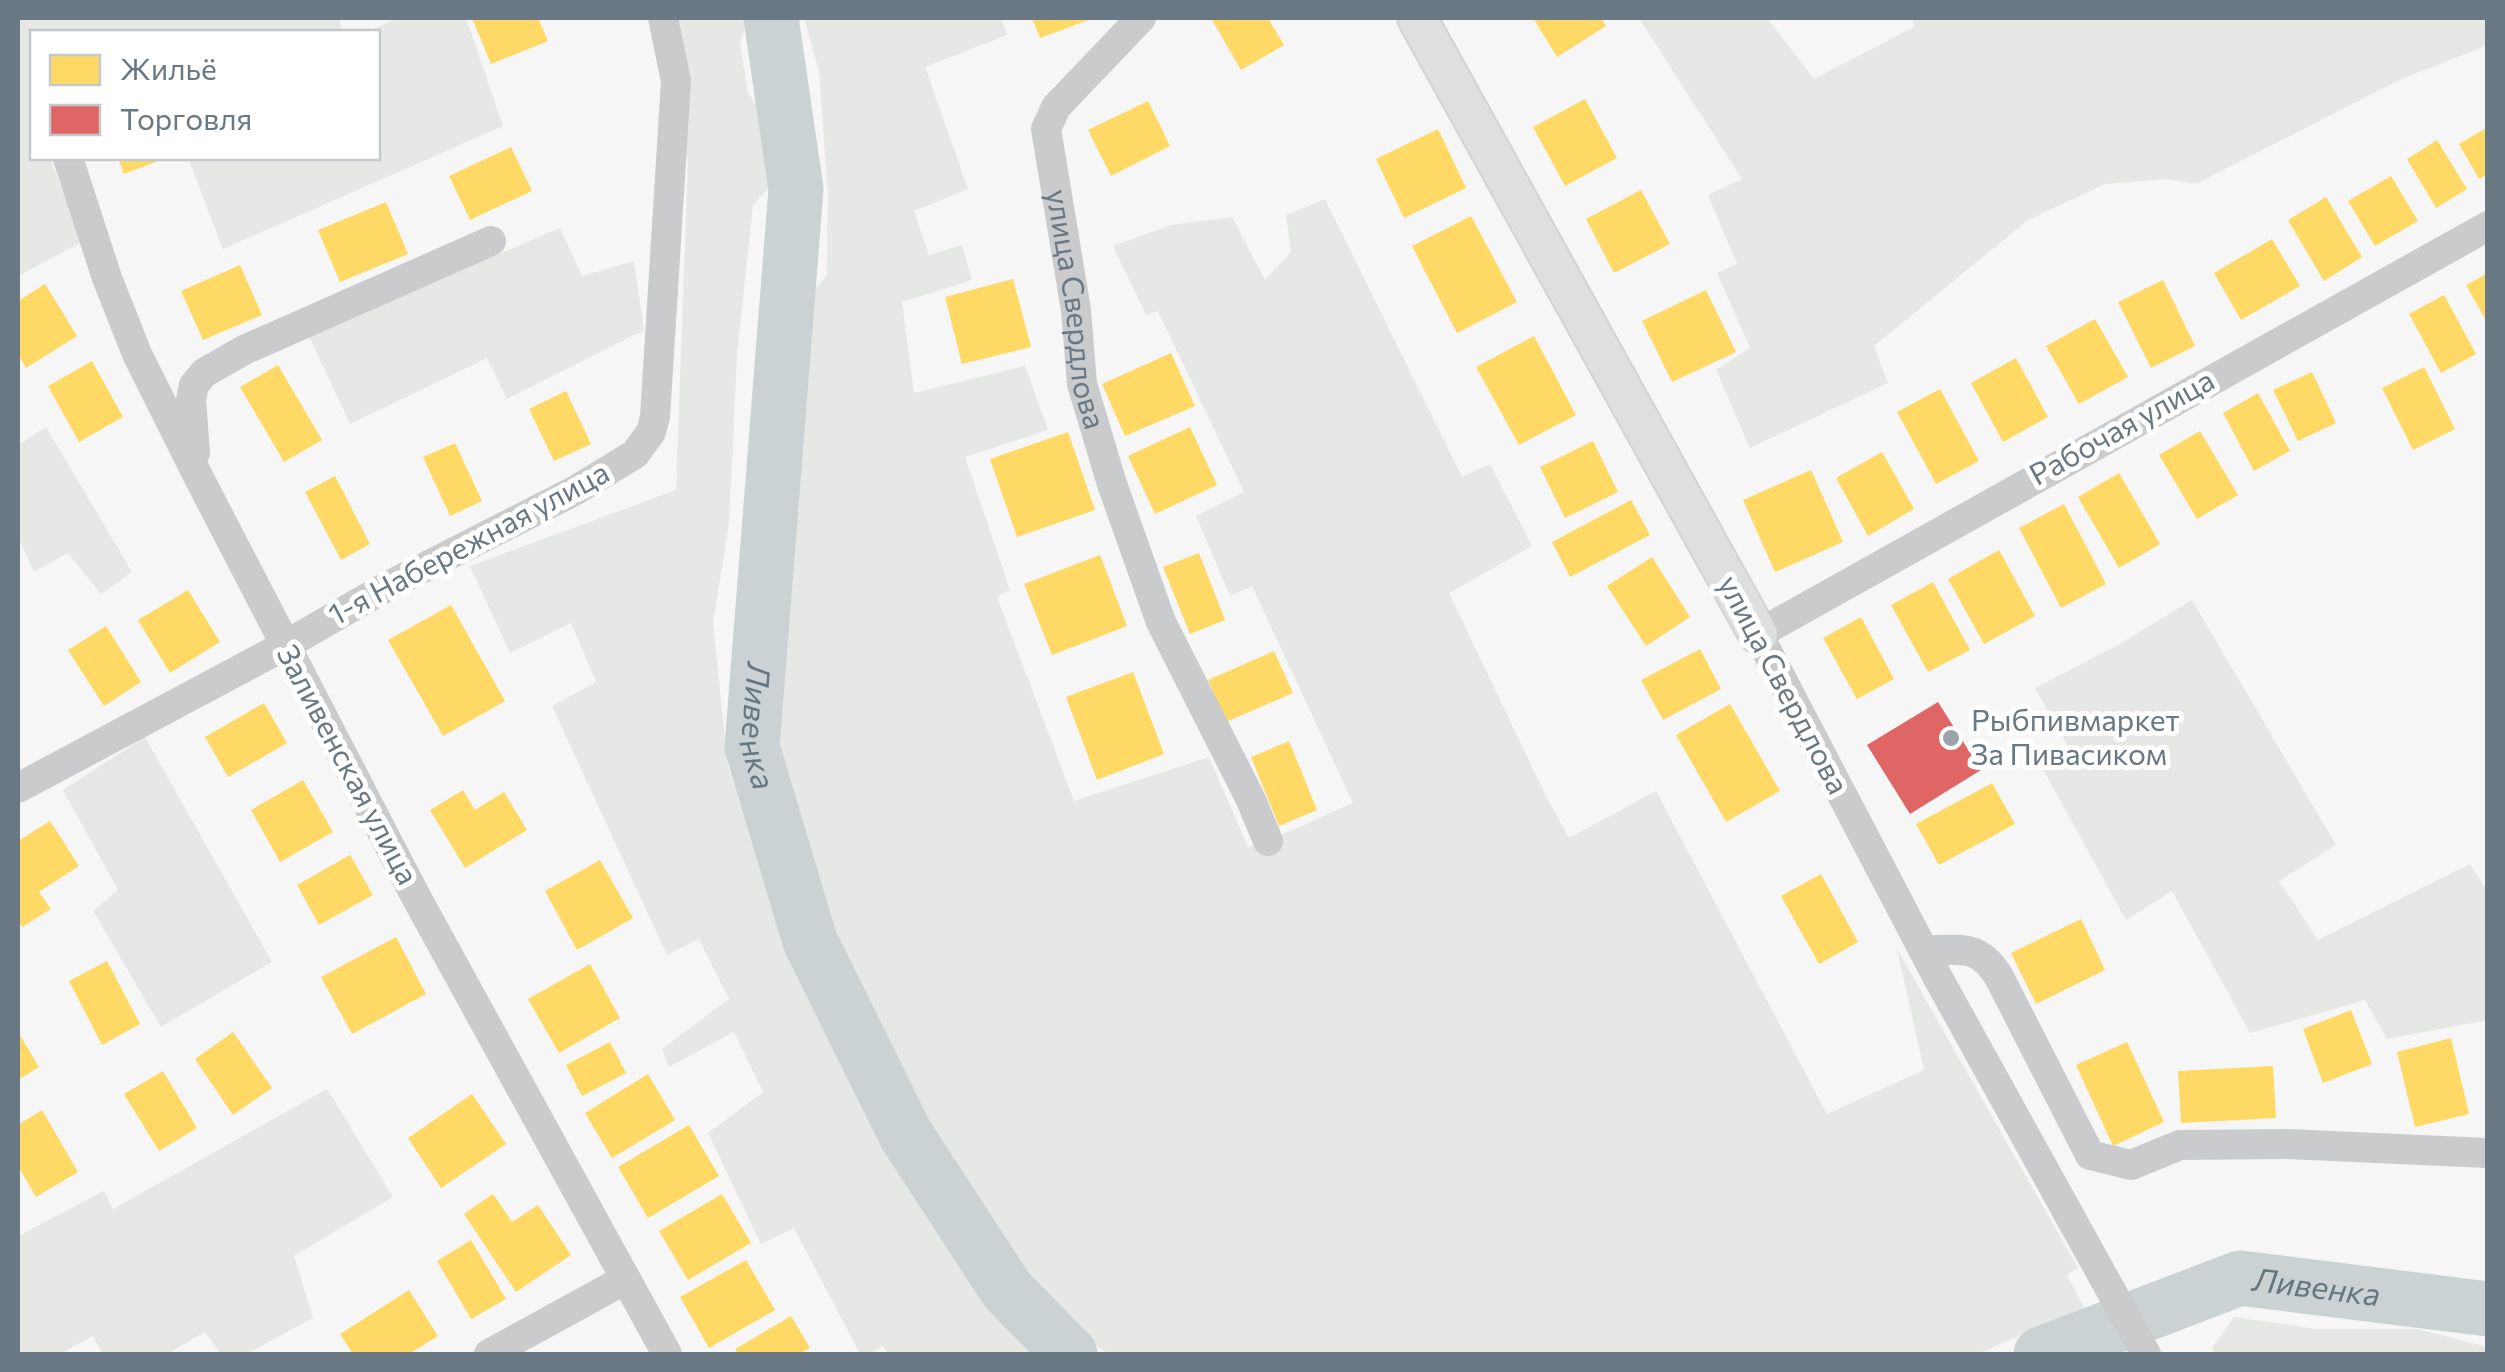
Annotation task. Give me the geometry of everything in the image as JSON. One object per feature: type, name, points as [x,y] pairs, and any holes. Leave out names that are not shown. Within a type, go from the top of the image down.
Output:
[{"type":"main road","name":"улица Свердлова","points":[[1417,18],[1758,634]]},
{"type":"street","name":"1-я Набережная улица","points":[[18,788],[388,586],[576,490],[635,454],[644,444],[655,417],[676,81],[664,18]]},
{"type":"street","name":"улица Свердлова","points":[[1141,18],[1056,107],[1046,129],[1076,310],[1082,384],[1112,484],[1161,622],[1268,841]]},
{"type":"street","name":"Заливенская улица","points":[[69,160],[131,338],[198,476],[284,646],[667,1354]]},
{"type":"street","name":"Рабочая улица","points":[[1758,634],[2488,226]]},
{"type":"street","points":[[198,476],[190,414],[194,385],[204,373],[244,350],[492,241]]},
{"type":"street","name":"улица Свердлова","points":[[1758,634],[1923,950],[2146,1354]]},
{"type":"street","points":[[1923,950],[1974,952],[1991,964],[2090,1156],[2131,1165],[2180,1146],[2287,1144],[2488,1152]]},
{"type":"street","points":[[489,1354],[624,1280]]},
{"type":"shaded area","points":[[18,18],[339,18],[342,30],[30,30],[30,160],[51,160],[82,242],[18,276]]},
{"type":"shaded area","points":[[398,18],[466,18],[503,126],[223,249],[189,160],[380,160],[380,30],[371,30]]},
{"type":"shaded area","points":[[663,18],[748,18],[740,43],[748,93],[771,127],[779,148],[776,181],[753,205],[737,355],[729,523],[713,623],[728,767],[776,915],[889,1139],[1000,1309],[1046,1354],[888,1354],[883,1346],[860,1354],[794,1228],[761,1244],[708,1133],[763,1092],[734,1032],[669,1067],[662,1049],[729,999],[699,939],[667,955],[552,706],[596,682],[571,623],[510,653],[470,566],[676,490],[688,158],[672,151]]},
{"type":"shaded area","points":[[804,18],[1001,18],[1007,35],[925,67],[968,189],[914,211],[929,255],[962,245],[972,280],[902,302],[914,393],[1025,366],[1048,430],[965,457],[1010,590],[997,597],[1074,801],[1209,757],[1248,847],[1353,803],[1252,586],[1230,596],[1196,516],[1244,492],[1158,311],[1146,315],[1113,246],[1171,225],[1232,217],[1265,280],[1291,252],[1286,215],[1325,199],[1462,477],[1490,464],[1532,546],[1449,593],[1569,838],[1656,791],[1827,1114],[1924,1070],[1897,949],[2078,1268],[2067,1275],[2093,1324],[2064,1330],[2032,1330],[1978,1354],[1108,1354],[1058,1318],[949,1163],[863,1010],[798,842],[771,737],[772,631],[800,307],[827,275],[828,195],[819,71]]},
{"type":"shaded area","points":[[1639,18],[1767,18],[1814,79],[1914,27],[1912,18],[2487,18],[2488,45],[2399,80],[2196,184],[2169,179],[2105,184],[2028,220],[1874,346],[1888,383],[1750,448],[1716,370],[1750,348],[1717,273],[1737,264],[1708,195],[1742,179]]},
{"type":"shaded area","points":[[560,228],[582,276],[634,261],[644,330],[507,399],[487,358],[350,424],[309,336]]},
{"type":"shaded area","points":[[46,427],[132,572],[101,594],[68,553],[34,572],[18,537],[18,445]]},
{"type":"shaded area","points":[[2192,600],[2336,845],[2279,881],[2318,940],[2470,864],[2487,891],[2487,1020],[2387,1039],[2365,1000],[2250,1033],[2172,891],[2126,920],[2040,764],[2068,746],[2035,688],[2120,644]]},
{"type":"shaded area","points":[[145,737],[272,962],[161,1027],[93,911],[118,890],[63,790]]},
{"type":"shaded area","points":[[327,1089],[393,1197],[294,1256],[313,1318],[246,1354],[221,1354],[205,1332],[167,1354],[103,1354],[93,1336],[60,1354],[18,1354],[18,1233],[104,1191],[113,1209]]},
{"type":"shaded area","points":[[2234,1317],[2317,1329],[2418,1329],[2487,1347],[2487,1354],[2215,1354],[2212,1348]]},
{"type":"building: Жильё","points":[[472,18],[538,18],[548,41],[491,64]]},
{"type":"building: Жильё","points":[[1032,18],[1094,18],[1040,38]]},
{"type":"building: Жильё","points":[[1211,18],[1268,18],[1284,45],[1241,70]]},
{"type":"building: Жильё","points":[[1533,18],[1601,18],[1606,26],[1557,57]]},
{"type":"building: Жильё","points":[[1585,99],[1617,158],[1565,186],[1533,127]]},
{"type":"building: Жильё","points":[[1148,101],[1170,146],[1111,176],[1088,130]]},
{"type":"building: Жильё","points":[[2488,127],[2488,174],[2479,179],[2459,144]]},
{"type":"building: Жильё","points":[[1438,129],[1466,188],[1404,218],[1376,159]]},
{"type":"building: Жильё","points":[[2437,140],[2467,189],[2436,208],[2407,159]]},
{"type":"building: Жильё","points":[[511,147],[532,191],[470,220],[449,176]]},
{"type":"building: Жильё","points":[[119,160],[161,160],[124,174]]},
{"type":"building: Жильё","points":[[2391,176],[2418,221],[2375,246],[2348,201]]},
{"type":"building: Жильё","points":[[1641,190],[1670,244],[1614,273],[1586,219]]},
{"type":"building: Жильё","points":[[2326,197],[2362,257],[2324,281],[2288,220]]},
{"type":"building: Жильё","points":[[386,202],[408,254],[340,282],[318,230]]},
{"type":"building: Жильё","points":[[1471,216],[1517,302],[1457,333],[1412,246]]},
{"type":"building: Жильё","points":[[2272,239],[2300,286],[2241,320],[2214,273]]},
{"type":"building: Жильё","points":[[240,265],[262,315],[203,340],[181,291]]},
{"type":"building: Жильё","points":[[2488,273],[2488,324],[2466,285]]},
{"type":"building: Жильё","points":[[1013,279],[1031,347],[962,364],[945,297]]},
{"type":"building: Жильё","points":[[2163,280],[2195,346],[2151,368],[2118,302]]},
{"type":"building: Жильё","points":[[45,284],[77,336],[26,368],[18,354],[18,301]]},
{"type":"building: Жильё","points":[[1706,290],[1736,352],[1672,382],[1642,321]]},
{"type":"building: Жильё","points":[[2444,295],[2476,354],[2441,373],[2409,314]]},
{"type":"building: Жильё","points":[[2095,319],[2128,377],[2079,404],[2046,346]]},
{"type":"building: Жильё","points":[[1534,336],[1576,415],[1519,445],[1476,367]]},
{"type":"building: Жильё","points":[[1171,353],[1195,406],[1125,436],[1102,384]]},
{"type":"building: Жильё","points":[[2016,358],[2048,417],[2003,442],[1971,383]]},
{"type":"building: Жильё","points":[[92,361],[123,417],[79,442],[48,386]]},
{"type":"building: Жильё","points":[[278,365],[322,440],[284,462],[240,387]]},
{"type":"building: Жильё","points":[[2424,367],[2455,429],[2413,450],[2382,388]]},
{"type":"building: Жильё","points":[[2312,372],[2336,423],[2298,441],[2273,390]]},
{"type":"building: Жильё","points":[[1940,389],[1979,461],[1936,484],[1897,412]]},
{"type":"building: Жильё","points":[[566,391],[591,444],[554,461],[529,409]]},
{"type":"building: Жильё","points":[[2258,393],[2290,451],[2254,471],[2223,413]]},
{"type":"building: Жильё","points":[[1190,427],[1217,485],[1155,514],[1128,456]]},
{"type":"building: Жильё","points":[[2200,431],[2238,495],[2197,519],[2159,455]]},
{"type":"building: Жильё","points":[[1068,432],[1095,510],[1017,537],[990,459]]},
{"type":"building: Жильё","points":[[1593,441],[1618,492],[1565,518],[1540,467]]},
{"type":"building: Жильё","points":[[455,443],[482,501],[450,516],[423,457]]},
{"type":"building: Жильё","points":[[1882,452],[1914,509],[1868,536],[1836,478]]},
{"type":"building: Жильё","points":[[1811,470],[1843,542],[1775,572],[1743,500]]},
{"type":"building: Жильё","points":[[2119,473],[2160,544],[2119,568],[2078,497]]},
{"type":"building: Жильё","points":[[335,476],[370,544],[341,560],[305,492]]},
{"type":"building: Жильё","points":[[1631,500],[1650,535],[1570,577],[1552,542]]},
{"type":"building: Жильё","points":[[2064,504],[2106,584],[2061,608],[2019,528]]},
{"type":"building: Жильё","points":[[1999,550],[2035,616],[1984,644],[1948,579]]},
{"type":"building: Жильё","points":[[1199,553],[1225,620],[1190,634],[1163,567]]},
{"type":"building: Жильё","points":[[1100,555],[1127,626],[1052,655],[1024,584]]},
{"type":"building: Жильё","points":[[1652,557],[1690,617],[1646,646],[1607,586]]},
{"type":"building: Жильё","points":[[1933,582],[1970,650],[1928,672],[1891,605]]},
{"type":"building: Жильё","points":[[188,590],[220,642],[170,673],[138,620]]},
{"type":"building: Жильё","points":[[451,605],[505,701],[443,736],[388,640]]},
{"type":"building: Жильё","points":[[1861,617],[1894,679],[1857,699],[1823,638]]},
{"type":"building: Жильё","points":[[106,626],[141,682],[104,706],[68,650]]},
{"type":"building: Жильё","points":[[1700,649],[1721,689],[1663,720],[1641,680]]},
{"type":"building: Жильё","points":[[1274,651],[1293,693],[1226,722],[1208,680]]},
{"type":"building: Жильё","points":[[1133,672],[1164,754],[1097,780],[1066,697]]},
{"type":"building: Жильё","points":[[264,703],[287,743],[228,777],[205,737]]},
{"type":"building: Жильё","points":[[1730,704],[1780,791],[1726,822],[1676,735]]},
{"type":"building: Жильё","points":[[1289,741],[1317,810],[1279,826],[1251,757]]},
{"type":"building: Жильё","points":[[303,780],[333,832],[280,862],[251,810]]},
{"type":"building: Жильё","points":[[1992,783],[2015,824],[1939,865],[1916,824]]},
{"type":"building: Жильё","points":[[463,790],[475,810],[504,792],[527,830],[465,868],[430,810]]},
{"type":"building: Жильё","points":[[50,821],[79,866],[39,892],[51,909],[22,927],[18,921],[18,841]]},
{"type":"building: Жильё","points":[[350,855],[373,895],[319,925],[297,885]]},
{"type":"building: Жильё","points":[[600,860],[633,918],[577,950],[545,891]]},
{"type":"building: Жильё","points":[[1821,874],[1858,942],[1819,964],[1781,896]]},
{"type":"building: Жильё","points":[[2081,919],[2105,970],[2036,1004],[2011,953]]},
{"type":"building: Жильё","points":[[396,937],[426,994],[352,1034],[321,977]]},
{"type":"building: Жильё","points":[[107,961],[140,1024],[102,1045],[69,981]]},
{"type":"building: Жильё","points":[[590,964],[620,1018],[559,1053],[528,999]]},
{"type":"building: Жильё","points":[[2351,1010],[2372,1064],[2323,1083],[2303,1029]]},
{"type":"building: Жильё","points":[[18,1032],[39,1067],[18,1080]]},
{"type":"building: Жильё","points":[[233,1032],[272,1088],[233,1115],[195,1059]]},
{"type":"building: Жильё","points":[[2451,1038],[2469,1114],[2415,1127],[2397,1052]]},
{"type":"building: Жильё","points":[[610,1042],[626,1073],[582,1096],[566,1065]]},
{"type":"building: Жильё","points":[[2127,1042],[2164,1122],[2113,1146],[2076,1065]]},
{"type":"building: Жильё","points":[[2273,1066],[2276,1118],[2181,1123],[2178,1071]]},
{"type":"building: Жильё","points":[[163,1071],[197,1128],[159,1151],[124,1094]]},
{"type":"building: Жильё","points":[[648,1074],[675,1120],[612,1158],[585,1113]]},
{"type":"building: Жильё","points":[[472,1094],[506,1144],[441,1188],[408,1138]]},
{"type":"building: Жильё","points":[[42,1110],[78,1172],[36,1197],[18,1166],[18,1125]]},
{"type":"building: Жильё","points":[[689,1125],[719,1176],[648,1218],[618,1167]]},
{"type":"building: Жильё","points":[[493,1194],[512,1222],[538,1205],[571,1255],[516,1292],[464,1214]]},
{"type":"building: Жильё","points":[[722,1194],[751,1243],[688,1280],[659,1231]]},
{"type":"building: Жильё","points":[[471,1240],[506,1299],[471,1319],[437,1261]]},
{"type":"building: Жильё","points":[[746,1260],[775,1310],[709,1348],[680,1297]]},
{"type":"building: Жильё","points":[[409,1290],[438,1336],[409,1354],[353,1354],[340,1334]]},
{"type":"building: Жильё","points":[[791,1316],[810,1348],[799,1354],[738,1354],[735,1349]]},
{"type":"building: Торговля","points":[[1938,702],[1981,770],[1910,814],[1867,745]]},
{"type":"waterway","name":"Ливенка","points":[[771,18],[796,189],[752,747],[810,941],[906,1135],[1007,1290],[1070,1354]]},
{"type":"waterway","name":"Ливенка","points":[[2041,1354],[2240,1278],[2488,1309]]},
{"type":"place","name":"Рыбпивмаркет За Пивасиком","points":[[1951,738]]}]
